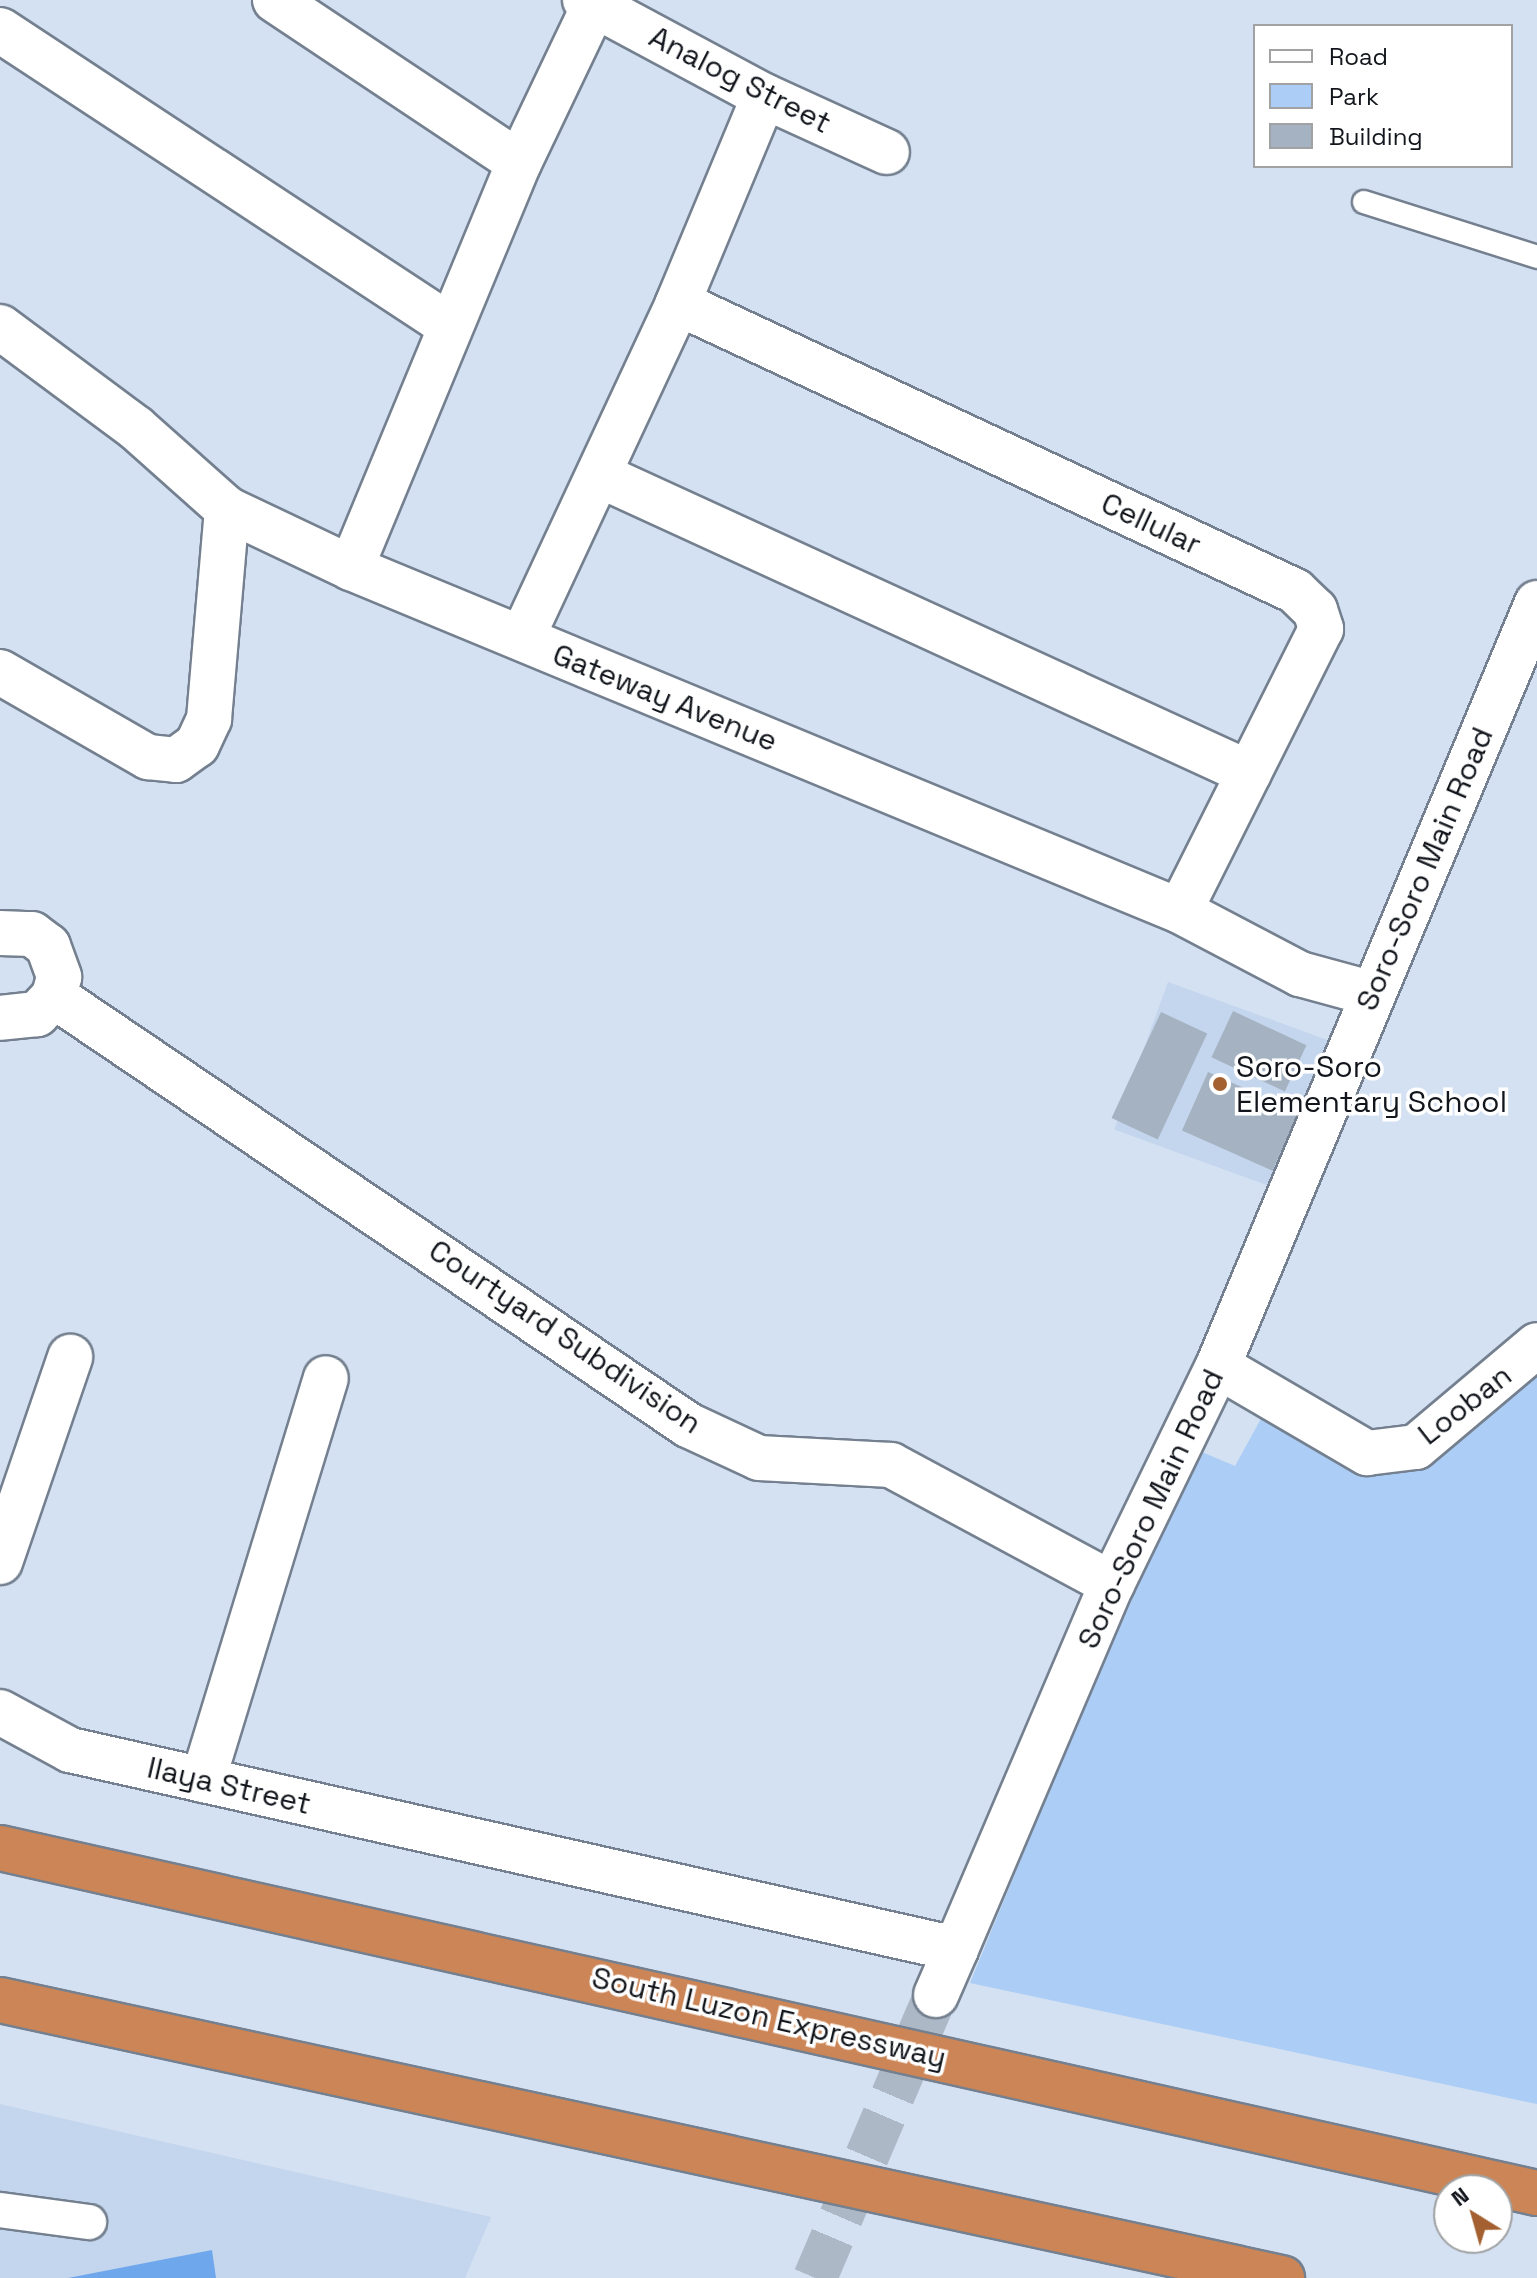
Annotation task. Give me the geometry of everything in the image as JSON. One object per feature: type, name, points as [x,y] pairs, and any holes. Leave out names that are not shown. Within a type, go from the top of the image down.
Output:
[{"type":"highway","name":"South Luzon Expressway","points":[[0,1848],[1537,2193]]},
{"type":"highway","points":[[0,2000],[1282,2278]]},
{"type":"street","points":[[275,0],[519,163]]},
{"type":"street","points":[[351,568],[450,326],[590,3]]},
{"type":"street","name":"Analog Street","points":[[590,3],[764,96],[887,152]]},
{"type":"street","points":[[0,30],[450,326]]},
{"type":"street","points":[[522,638],[678,303],[764,96]]},
{"type":"street","name":"Cellular","points":[[678,303],[1295,591],[1315,610],[1321,629],[1180,911]]},
{"type":"street","name":"Gateway Avenue","points":[[0,327],[136,428],[227,509],[351,568],[1180,911],[1287,968],[1373,994]]},
{"type":"street","points":[[599,475],[1249,773]]},
{"type":"street","points":[[0,672],[148,757],[176,760],[197,745],[209,719],[227,509]]},
{"type":"street","name":"Soro-Soro Main Road","points":[[936,1995],[1112,1584],[1218,1366],[1537,603]]},
{"type":"street","points":[[0,933],[32,934],[48,946],[57,963],[54,996],[37,1014],[0,1018]]},
{"type":"street","name":"Courtyard Subdivision","points":[[54,996],[688,1425],[759,1458],[891,1465],[1112,1584]]},
{"type":"street","name":"Looban","points":[[1218,1366],[1367,1453],[1416,1447],[1537,1345]]},
{"type":"street","points":[[0,1562],[70,1357]]},
{"type":"street","points":[[203,1780],[326,1378]]},
{"type":"street","name":"Ilaya Street","points":[[0,1712],[70,1750],[956,1949]]},
{"type":"street","points":[[0,2210],[89,2222]]},
{"type":"lane","points":[[1364,202],[1537,257]]},
{"type":"shaded area","name":"Soro-Soro Elementary School","points":[[1168,982],[1341,1045],[1287,1192],[1114,1130]]},
{"type":"shaded area","points":[[0,2104],[491,2217],[465,2278],[0,2278]]},
{"type":"green space","points":[[1537,1356],[1537,2104],[970,1983],[1190,1447],[1235,1466],[1268,1406],[1372,1461]]},
{"type":"water","points":[[212,2250],[216,2278],[68,2278]]},
{"type":"building","points":[[1233,1011],[1306,1045],[1285,1091],[1211,1057]]},
{"type":"building","points":[[1161,1012],[1207,1034],[1158,1140],[1112,1118]]},
{"type":"building","points":[[1208,1072],[1298,1112],[1272,1171],[1182,1130]]},
{"type":"tunnel","points":[[815,2278],[936,1995]]},
{"type":"place","name":"Soro-Soro Elementary School","points":[[1220,1084]]}]
